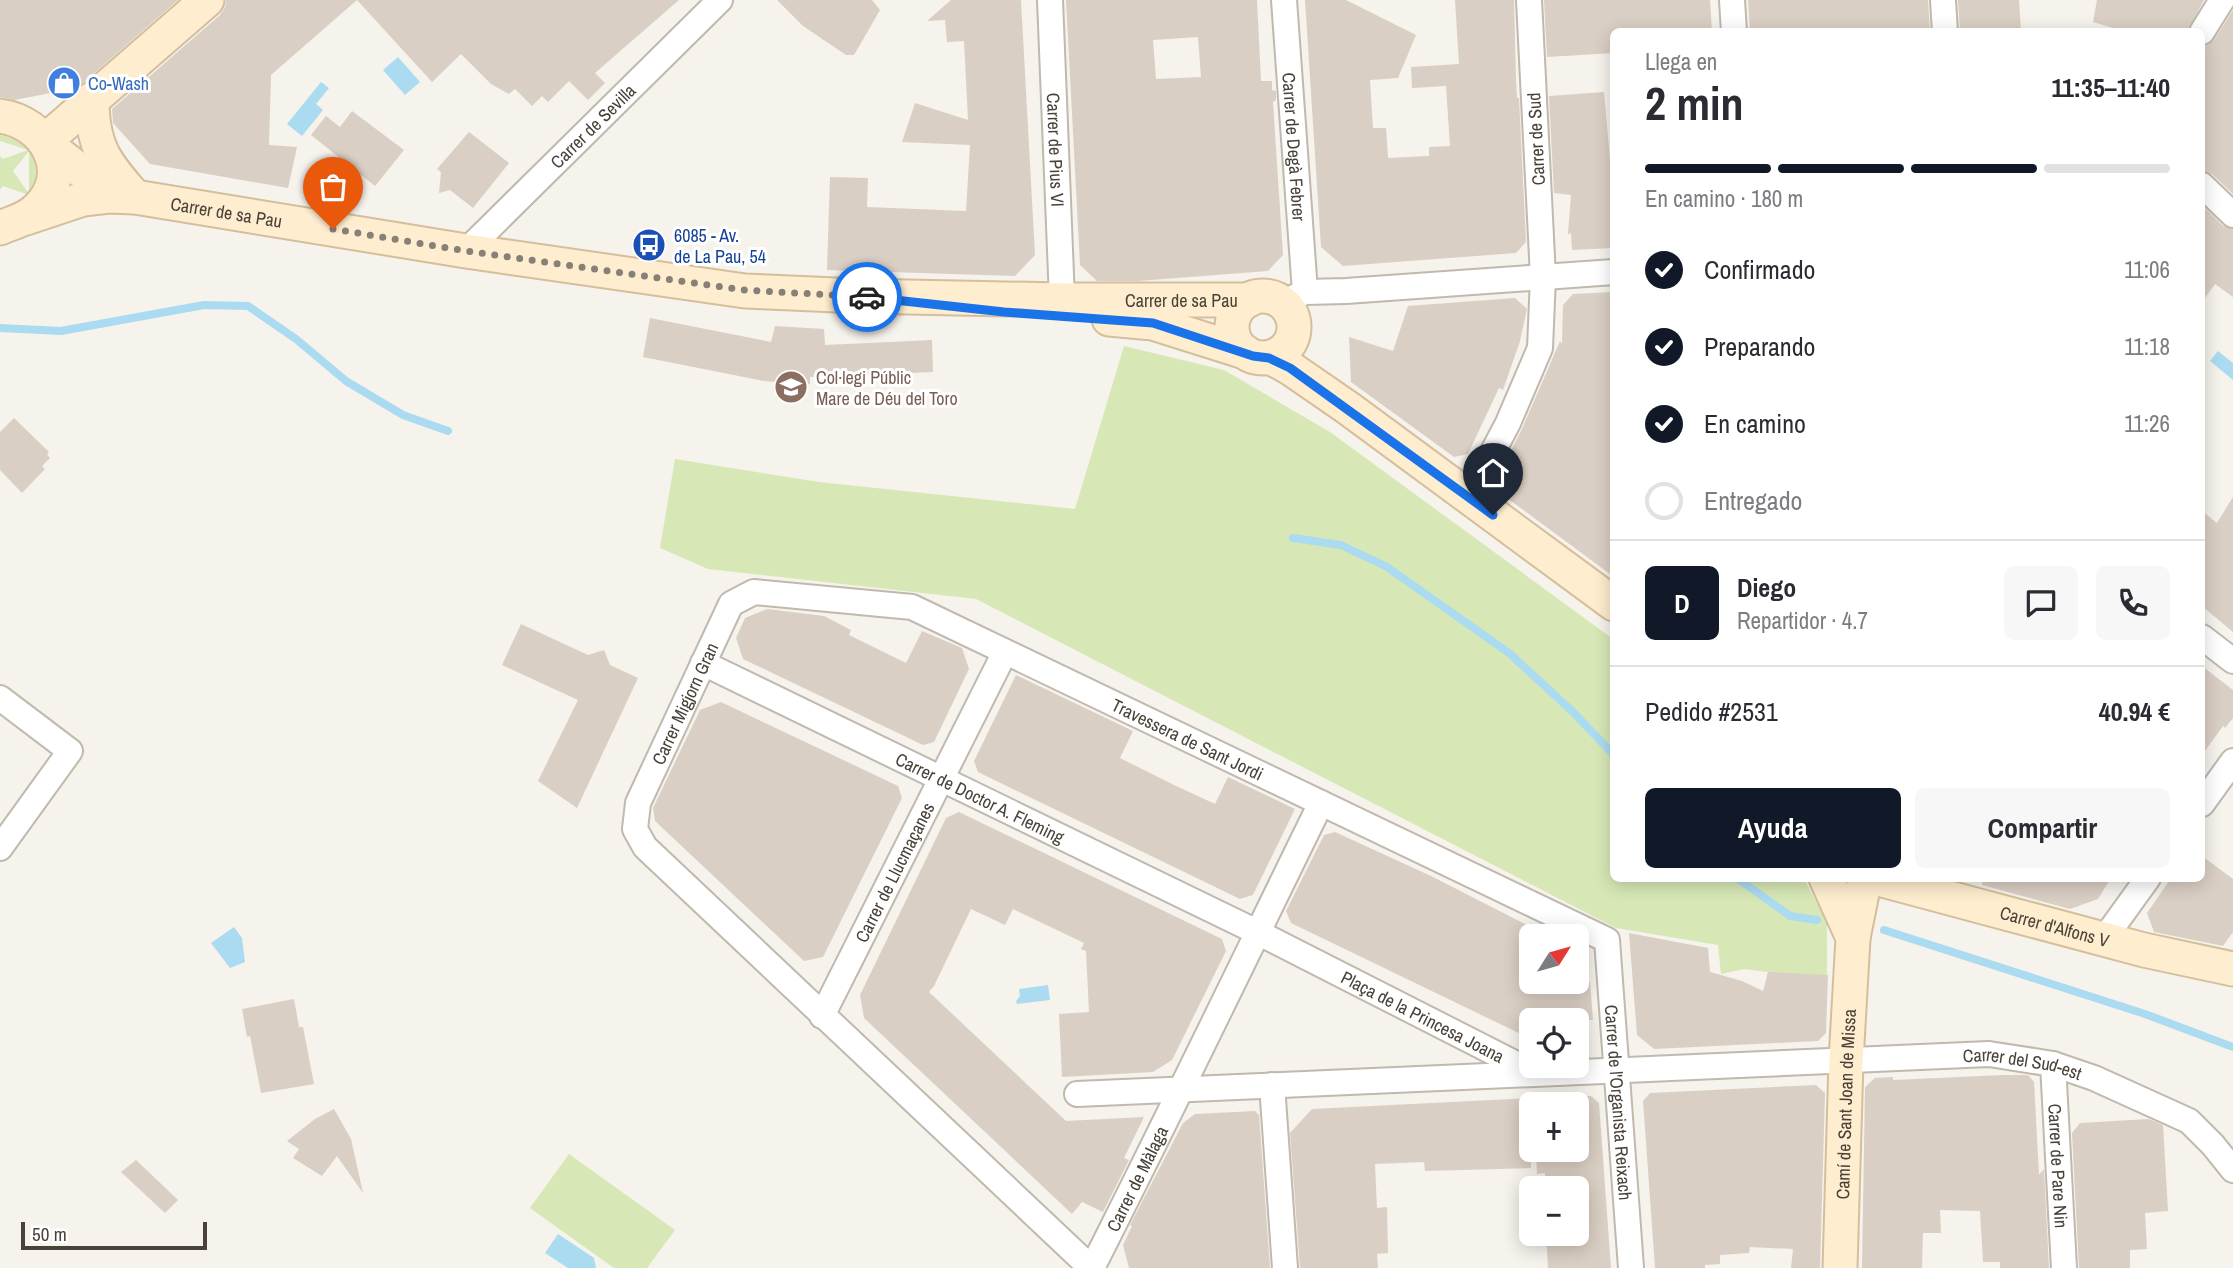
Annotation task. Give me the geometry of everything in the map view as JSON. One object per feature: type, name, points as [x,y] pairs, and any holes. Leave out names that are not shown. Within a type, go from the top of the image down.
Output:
[{"type":"street","points":[[7,225],[40,207],[49,194],[54,177],[53,160],[46,143],[92,99],[207,0]]},
{"type":"street","name":"Carrer de Sevilla","points":[[466,251],[720,0]]},
{"type":"street","name":"Carrer de Pius VI","points":[[1050,0],[1062,300]]},
{"type":"street","name":"Carrer de Degà Febrer","points":[[1282,305],[1284,0]]},
{"type":"street","name":"Carrer de Sud","points":[[1469,497],[1507,423],[1540,348],[1543,277],[1529,0]]},
{"type":"street","points":[[1732,0],[1734,28]]},
{"type":"street","points":[[1943,0],[1945,28]]},
{"type":"street","points":[[2204,28],[2222,0]]},
{"type":"street","points":[[92,99],[93,132],[100,150],[113,171],[135,197]]},
{"type":"street","name":"Carrer de sa Pau","points":[[0,116],[14,118],[32,127],[46,143],[78,169],[135,197]]},
{"type":"street","points":[[2205,188],[2233,215]]},
{"type":"street","name":"Carrer de sa Pau","points":[[7,225],[83,199],[135,197],[466,251],[744,290],[859,296],[1282,305],[1346,291],[1610,272]]},
{"type":"street","name":"Carrer de sa Pau","points":[[859,296],[1004,312],[1153,323],[1257,355]]},
{"type":"street","points":[[1282,305],[1238,310],[1233,325],[1235,340],[1257,355],[1290,368],[1348,408],[1610,601]]},
{"type":"street","points":[[1257,355],[1284,350],[1290,343],[1282,305]]},
{"type":"street","points":[[1282,305],[1316,370],[1348,408]]},
{"type":"street","name":"Travessera de Sant Jordi","points":[[754,592],[912,607],[1607,940]]},
{"type":"street","name":"Carrer Migjorn Gran","points":[[754,592],[731,604],[638,803],[635,829],[645,848],[822,1016]]},
{"type":"street","points":[[2205,639],[2233,661]]},
{"type":"street","name":"Carrer de Llucmaçanes","points":[[822,1016],[1005,652]]},
{"type":"street","name":"Carrer de Doctor A. Fleming","points":[[703,663],[1257,932]]},
{"type":"street","points":[[0,698],[70,751],[0,848]]},
{"type":"street","points":[[2205,800],[2233,761]]},
{"type":"street","points":[[1183,1089],[1321,803]]},
{"type":"street","name":"Camí de Sant Joan de Missa","points":[[1828,882],[1853,938]]},
{"type":"street","name":"Camí de Sant Joan de Missa","points":[[1840,1268],[1846,1061],[1853,938],[1864,882]]},
{"type":"street","name":"Carrer d'Alfons V","points":[[1890,882],[2104,939],[2233,969]]},
{"type":"street","points":[[2104,939],[2145,882]]},
{"type":"street","name":"Plaça de la Princesa Joana","points":[[1257,932],[1519,1064]]},
{"type":"street","name":"Carrer de l'Organista Reixach","points":[[1607,940],[1631,1268]]},
{"type":"street","points":[[822,1016],[1092,1268]]},
{"type":"street","name":"Carrer del Sud-est","points":[[1589,1072],[1989,1055],[2053,1064],[2094,1078],[2189,1121],[2233,1170]]},
{"type":"street","name":"Carrer de Pare Nin","points":[[2053,1064],[2064,1268]]},
{"type":"street","name":"Plaça de la Princesa Joana","points":[[1077,1094],[1519,1075]]},
{"type":"street","points":[[1272,1086],[1285,1268]]},
{"type":"street","name":"Carrer de Màlaga","points":[[1092,1268],[1183,1089]]},
{"type":"green space","points":[[0,135],[11,138],[27,150],[0,141]]},
{"type":"green space","points":[[28,150],[32,157],[35,165],[36,175],[29,195],[3,186],[0,190],[0,156],[3,159]],"holes":[[[29,152],[29,194],[13,171]]]},
{"type":"green space","points":[[1124,346],[1224,370],[1330,432],[1610,637],[1610,882],[1806,882],[1827,922],[1827,975],[1781,974],[1744,969],[1721,974],[1718,945],[1616,928],[976,599],[708,569],[660,548],[675,459],[819,482],[1075,509]]},
{"type":"green space","points":[[569,1154],[675,1230],[647,1268],[614,1268],[530,1208]]},
{"type":"water","points":[[398,57],[420,82],[405,95],[383,70]]},
{"type":"water","points":[[321,82],[329,88],[316,104],[323,110],[302,136],[287,124]]},
{"type":"water","points":[[2218,351],[2233,363],[2233,380],[2210,361]]},
{"type":"water","points":[[234,927],[242,938],[245,962],[230,968],[211,943]]},
{"type":"water","points":[[1048,985],[1050,1000],[1017,1004],[1019,989]]},
{"type":"water","points":[[558,1234],[594,1258],[596,1268],[568,1268],[545,1253]]},
{"type":"building","points":[[0,0],[178,0],[77,88],[14,100],[0,97]]},
{"type":"building","points":[[226,0],[357,0],[271,75],[269,145],[297,147],[288,188],[150,164],[113,123],[112,109],[220,15]]},
{"type":"building","points":[[357,0],[679,0],[595,73],[605,83],[588,100],[569,81],[548,102],[542,96],[532,106],[515,89],[509,94],[491,84],[461,54],[432,82]]},
{"type":"building","points":[[777,0],[872,0],[880,10],[854,55],[846,55],[803,26]]},
{"type":"building","points":[[951,0],[1021,0],[1035,255],[1015,276],[827,270],[830,177],[868,178],[867,207],[966,211],[970,145],[902,142],[915,103],[968,120],[964,41],[947,42],[945,20],[927,21]]},
{"type":"building","points":[[1066,0],[1257,0],[1261,81],[1272,81],[1272,90],[1276,91],[1276,100],[1273,102],[1283,255],[1268,271],[1138,281],[1097,281],[1080,265]],"holes":[[[1198,37],[1201,77],[1156,79],[1153,40]]]},
{"type":"building","points":[[1305,0],[1346,0],[1416,35],[1398,78],[1370,80],[1373,128],[1386,128],[1388,158],[1429,156],[1429,147],[1450,146],[1446,86],[1412,88],[1411,67],[1459,64],[1455,0],[1514,0],[1526,242],[1516,253],[1343,266],[1321,247]]},
{"type":"building","points":[[1544,0],[1710,0],[1712,28],[1610,28],[1610,53],[1547,57]]},
{"type":"building","points":[[1748,0],[1928,0],[1930,28],[1750,28]]},
{"type":"building","points":[[1958,0],[2019,0],[2021,28],[1960,28]]},
{"type":"building","points":[[2097,0],[2204,0],[2189,28],[2113,28],[2093,22]]},
{"type":"building","points":[[2233,10],[2233,194],[2212,174],[2205,172],[2205,46],[2214,40]]},
{"type":"building","points":[[1604,92],[1610,159],[1610,248],[1572,250],[1571,233],[1568,234],[1571,195],[1554,193],[1549,96]]},
{"type":"building","points":[[352,111],[404,150],[375,186],[311,135],[326,116],[340,127]]},
{"type":"building","points":[[469,132],[509,163],[473,208],[450,190],[439,193],[441,172],[437,169]]},
{"type":"building","points":[[2205,208],[2223,226],[2233,229],[2233,297],[2215,284],[2205,298]]},
{"type":"building","points":[[1610,292],[1610,574],[1499,492],[1496,480],[1522,429],[1560,341],[1562,344],[1563,305],[1573,294]]},
{"type":"building","points":[[1515,298],[1527,309],[1520,341],[1503,390],[1499,388],[1468,454],[1454,457],[1351,382],[1349,337],[1393,351],[1408,306]]},
{"type":"building","points":[[650,318],[771,342],[775,326],[824,329],[825,345],[932,340],[933,372],[810,377],[810,384],[764,381],[643,357]]},
{"type":"building","points":[[14,418],[49,452],[47,454],[50,458],[42,466],[45,469],[22,493],[0,470],[0,432]]},
{"type":"building","points":[[2233,497],[2233,632],[2205,609],[2205,513],[2217,523]]},
{"type":"building","points":[[767,609],[824,616],[851,630],[849,635],[906,663],[922,631],[962,648],[969,669],[934,742],[923,745],[743,659],[736,638],[745,618]]},
{"type":"building","points":[[521,624],[588,655],[604,650],[610,665],[638,678],[577,808],[538,781],[578,700],[502,665]]},
{"type":"building","points":[[2205,668],[2233,690],[2233,718],[2225,728],[2223,726],[2205,751]]},
{"type":"building","points":[[1016,675],[1133,731],[1120,758],[1174,785],[1215,804],[1228,777],[1295,809],[1253,895],[1240,899],[978,772],[974,761]]},
{"type":"building","points":[[721,702],[898,786],[902,798],[823,957],[804,961],[655,821],[653,808],[700,710]]},
{"type":"building","points":[[959,812],[1222,939],[1226,951],[1172,1060],[1153,1072],[1062,1077],[1059,1014],[1089,1012],[1086,951],[1081,949],[1084,943],[1013,909],[1005,925],[971,909],[929,992],[1066,1121],[1144,1117],[1124,1158],[1129,1160],[1103,1212],[1082,1202],[1072,1214],[864,1018],[860,995],[946,818]]},
{"type":"building","points":[[1335,832],[1431,876],[1525,924],[1519,924],[1519,994],[1589,994],[1590,982],[1593,1020],[1589,1020],[1589,1008],[1519,1008],[1519,1033],[1291,923],[1286,911],[1324,835]]},
{"type":"building","points":[[2205,858],[2233,879],[2233,932],[2223,946],[2154,932],[2147,913],[2168,882],[2205,882]]},
{"type":"building","points":[[1982,882],[2109,882],[2098,899],[2070,909],[1982,885]]},
{"type":"building","points":[[1629,933],[1708,948],[1710,972],[1742,981],[1763,991],[1768,972],[1828,975],[1826,1033],[1818,1041],[1654,1049],[1637,1035]]},
{"type":"building","points":[[294,999],[299,1027],[303,1027],[314,1084],[261,1093],[242,1009]]},
{"type":"building","points":[[2028,1075],[2034,1082],[2039,1175],[2044,1169],[2049,1268],[2000,1268],[2000,1262],[1983,1262],[1980,1211],[1940,1210],[1941,1233],[1923,1233],[1922,1268],[1862,1268],[1865,1087],[1875,1078],[1893,1077],[1893,1080]]},
{"type":"building","points":[[1816,1085],[1825,1093],[1820,1268],[1791,1268],[1793,1249],[1750,1247],[1749,1253],[1720,1255],[1720,1264],[1705,1265],[1705,1268],[1655,1268],[1643,1101],[1650,1093]]},
{"type":"building","points":[[1591,1096],[1599,1103],[1611,1268],[1548,1268],[1547,1246],[1589,1246],[1589,1176],[1537,1174],[1536,1162],[1589,1162]]},
{"type":"building","points":[[1519,1099],[1519,1162],[1531,1162],[1531,1168],[1425,1171],[1424,1162],[1375,1164],[1377,1208],[1387,1207],[1388,1253],[1377,1254],[1378,1268],[1300,1268],[1290,1133],[1312,1109]]},
{"type":"building","points":[[334,1109],[351,1139],[363,1193],[337,1156],[322,1176],[293,1158],[299,1149],[287,1141],[315,1119]]},
{"type":"building","points":[[1255,1111],[1259,1115],[1270,1268],[1129,1268],[1123,1245],[1132,1226],[1130,1225],[1183,1123],[1195,1114]]},
{"type":"building","points":[[2149,1119],[2163,1125],[2168,1211],[2145,1213],[2147,1249],[2130,1250],[2130,1268],[2079,1268],[2072,1133],[2080,1123]]},
{"type":"building","points":[[136,1160],[178,1200],[165,1213],[121,1172]]},
{"type":"waterway","points":[[0,328],[61,331],[204,305],[248,306],[296,339],[346,381],[403,415],[448,431]]},
{"type":"waterway","points":[[1293,538],[1341,545],[1387,567],[1509,653],[1573,712],[1610,751]]},
{"type":"waterway","points":[[1743,882],[1790,916],[1817,920]]},
{"type":"waterway","points":[[1884,930],[2145,1014],[2233,1047]]},
{"type":"way so far","points":[[333,229],[466,251],[744,290],[867,297]]},
{"type":"place","name":"Co-Wash","points":[[64,83]]},
{"type":"place","name":"6085 - Av. de La Pau, 54","points":[[649,245]]},
{"type":"place","name":"Col·legi Públic Mare de Déu del Toro","points":[[791,387]]},
{"type":"route","points":[[867,297],[1004,312],[1153,323],[1253,356],[1269,358],[1307,379],[1493,515]]}]
